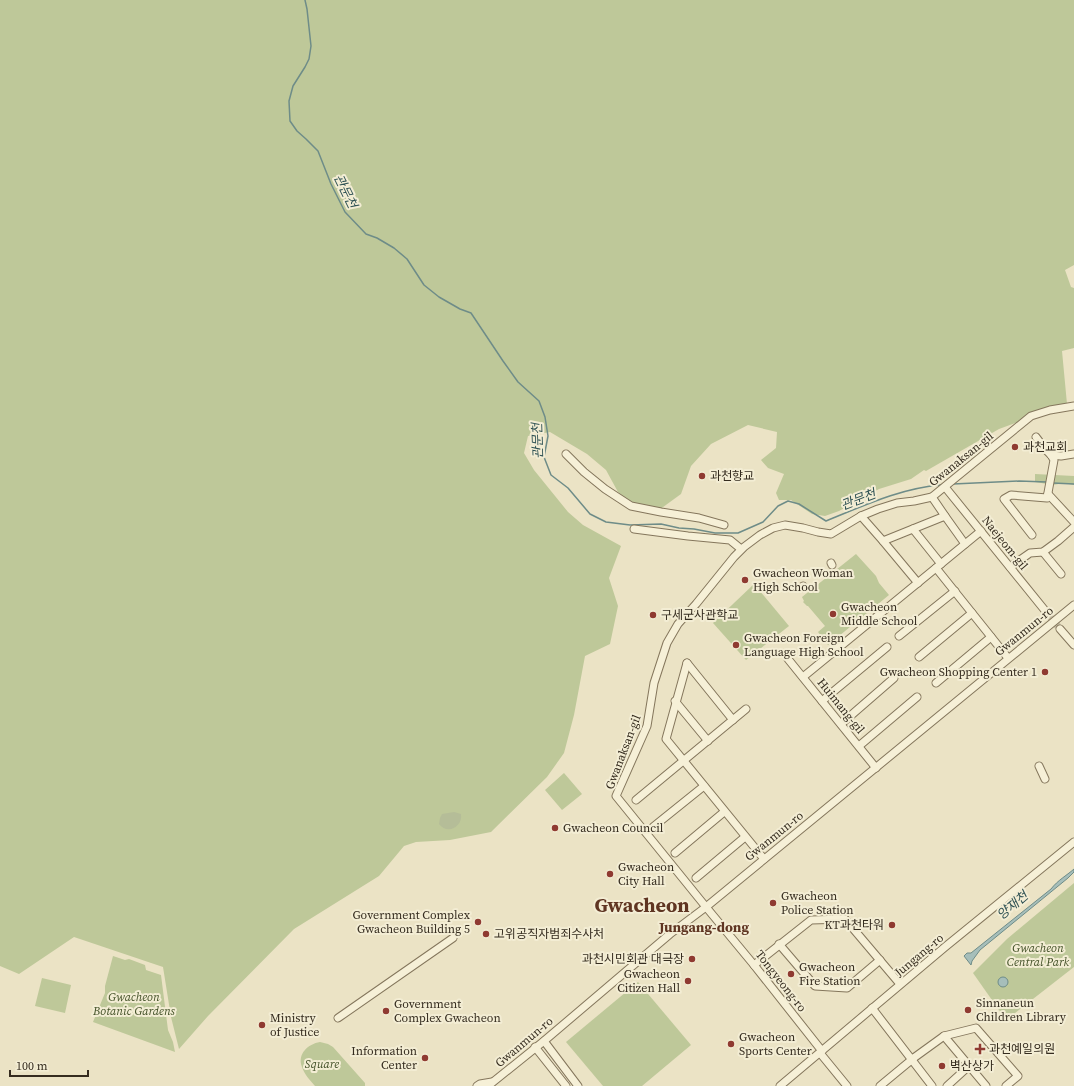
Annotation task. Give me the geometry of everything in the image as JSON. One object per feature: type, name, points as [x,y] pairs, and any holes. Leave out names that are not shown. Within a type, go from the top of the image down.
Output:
[{"type":"street","name":"Gwanaksan-gil","points":[[706,907],[616,796],[647,726],[654,683],[667,643],[678,624],[734,556],[760,535],[779,526],[785,525],[831,534],[861,516],[897,503],[932,497],[1031,416],[1050,410],[1074,406]]},
{"type":"street","points":[[1032,535],[1004,499],[1011,495],[1047,498],[1054,460],[1036,437]]},
{"type":"street","points":[[566,454],[584,472],[605,489],[631,506],[700,518],[724,525]]},
{"type":"street","points":[[1051,455],[1061,456],[1074,454]]},
{"type":"street","name":"Naejeom-gil","points":[[945,486],[1047,613]]},
{"type":"street","points":[[1048,494],[1074,522]]},
{"type":"street","points":[[932,497],[965,544]]},
{"type":"street","points":[[861,516],[918,584]]},
{"type":"street","points":[[883,541],[945,516]]},
{"type":"street","points":[[1010,567],[1030,553],[1044,552],[1074,526]]},
{"type":"street","points":[[634,529],[730,540],[742,549]]},
{"type":"street","points":[[913,529],[955,592],[1008,658]]},
{"type":"street","points":[[803,677],[981,531]]},
{"type":"street","points":[[1044,552],[1061,574]]},
{"type":"street","points":[[899,636],[955,592]]},
{"type":"street","name":"Gwanmun-ro","points":[[491,1085],[670,934],[706,907],[1074,605]]},
{"type":"street","points":[[919,657],[972,613]]},
{"type":"street","points":[[1060,629],[1074,645]]},
{"type":"street","points":[[936,683],[991,637]]},
{"type":"street","points":[[822,701],[886,647]]},
{"type":"street","name":"Huimang-gil","points":[[788,659],[876,768]]},
{"type":"street","points":[[733,720],[686,663],[666,739],[724,812],[764,859]]},
{"type":"street","points":[[841,724],[894,678]]},
{"type":"street","points":[[859,746],[917,698]]},
{"type":"street","points":[[676,701],[708,741]]},
{"type":"street","points":[[636,800],[746,709]]},
{"type":"street","points":[[1039,766],[1046,779]]},
{"type":"street","points":[[653,827],[704,786]]},
{"type":"street","points":[[675,853],[724,812]]},
{"type":"street","points":[[696,878],[745,837]]},
{"type":"street","name":"Jungang-ro","points":[[780,1086],[900,984],[1074,842]]},
{"type":"street","name":"Tongyeong-ro","points":[[706,907],[754,965],[847,1086]]},
{"type":"street","points":[[754,965],[810,920],[845,919],[900,984]]},
{"type":"street","points":[[338,1018],[453,938]]},
{"type":"street","points":[[780,944],[815,986],[847,988],[880,960]]},
{"type":"street","points":[[872,1008],[932,1086]]},
{"type":"street","points":[[880,1086],[944,1036],[976,1028],[1018,1076],[1006,1086]]},
{"type":"street","points":[[944,1036],[986,1086]]},
{"type":"street","points":[[544,1041],[578,1086]]},
{"type":"street","points":[[535,1048],[566,1086]]},
{"type":"street","points":[[947,1086],[969,1066]]},
{"type":"street","points":[[477,1086],[480,1084],[491,1085]]},
{"type":"green space","points":[[0,0],[1074,0],[1074,265],[1065,270],[1071,287],[1074,288],[1074,348],[1062,351],[1067,404],[999,429],[926,471],[924,470],[911,479],[879,489],[839,511],[825,516],[812,514],[791,500],[779,500],[776,493],[784,474],[768,468],[761,460],[776,448],[777,432],[748,425],[711,444],[691,466],[681,494],[659,510],[636,507],[618,492],[606,470],[587,454],[550,432],[528,436],[524,453],[534,470],[568,512],[583,525],[621,546],[609,578],[618,606],[610,644],[585,656],[574,715],[564,753],[547,777],[491,832],[450,840],[416,842],[404,846],[379,876],[294,929],[208,1016],[179,1049],[171,1017],[163,967],[74,937],[19,974],[0,966]]},
{"type":"green space","points":[[1035,474],[1074,476],[1074,485],[1064,483],[1053,485],[1035,482]]},
{"type":"green space","points":[[856,554],[876,576],[879,583],[889,595],[828,645],[818,632],[825,626],[803,602],[802,597]]},
{"type":"green space","points":[[754,584],[789,626],[746,660],[713,623]]},
{"type":"green space","points":[[564,773],[582,794],[562,810],[545,790]]},
{"type":"green space","points":[[454,812],[461,814],[460,823],[457,826],[446,829],[439,824],[442,814]]},
{"type":"green space","name":"Gwacheon Central Park","points":[[1074,883],[1074,967],[1006,1020],[973,973],[1007,939]]},
{"type":"green space","name":"Gwacheon Botanic Gardens","points":[[113,956],[125,960],[129,959],[145,965],[146,970],[161,975],[168,1030],[175,1052],[93,1022],[105,993],[105,986]]},
{"type":"green space","points":[[42,978],[71,985],[65,1013],[35,1006]]},
{"type":"green space","points":[[638,982],[691,1045],[642,1086],[603,1086],[566,1042]]},
{"type":"green space","name":"Square","points":[[320,1042],[333,1047],[365,1083],[365,1086],[315,1086],[303,1070],[301,1058],[302,1054],[308,1047]]},
{"type":"water","points":[[1074,869],[1074,872],[1068,878],[980,950],[972,961],[971,965],[964,956],[967,953],[971,953]]},
{"type":"water","points":[[1003,977],[1008,982],[1003,987],[998,982]]},
{"type":"waterway","name":"관문천","points":[[305,0],[311,46],[309,59],[293,86],[289,101],[290,121],[297,131],[318,151],[331,184],[345,212],[366,234],[377,238],[394,248],[407,259],[424,285],[439,297],[460,309],[471,313],[518,382],[539,401],[545,417],[548,436],[544,457],[551,475],[568,488],[590,514],[606,522],[630,525],[661,524],[715,533],[738,533],[763,522],[778,506],[788,501],[799,504],[826,521],[897,494],[941,485]]},
{"type":"waterway","name":"관문천","points":[[953,484],[1019,481],[1047,482]]},
{"type":"waterway","name":"관문천","points":[[1053,483],[1074,484]]},
{"type":"tunnel","points":[[1047,613],[1060,629]]},
{"type":"place","name":"과천교회","points":[[1015,447]]},
{"type":"place","name":"과천향교","points":[[702,476]]},
{"type":"place","name":"Gwacheon Woman High School","points":[[745,580]]},
{"type":"place","name":"Gwacheon Middle School","points":[[833,614]]},
{"type":"place","name":"구세군사관학교","points":[[653,615]]},
{"type":"place","name":"Gwacheon Foreign Language High School","points":[[736,645]]},
{"type":"place","name":"Gwacheon Shopping Center 1","points":[[1045,672]]},
{"type":"place","name":"Gwacheon Council","points":[[555,828]]},
{"type":"place","name":"Gwacheon City Hall","points":[[610,874]]},
{"type":"place","name":"Gwacheon Police Station","points":[[773,903]]},
{"type":"place","name":"Government Complex Gwacheon Building 5","points":[[478,922]]},
{"type":"place","name":"KT과천타워","points":[[892,925]]},
{"type":"place","name":"고위공직자범죄수사처","points":[[486,934]]},
{"type":"place","name":"과천시민회관 대극장","points":[[692,959]]},
{"type":"place","name":"Gwacheon Fire Station","points":[[791,974]]},
{"type":"place","name":"Gwacheon Citizen Hall","points":[[688,981]]},
{"type":"place","name":"Sinnaneun Children Library","points":[[968,1010]]},
{"type":"place","name":"Government Complex Gwacheon","points":[[386,1011]]},
{"type":"place","name":"Ministry of Justice","points":[[262,1025]]},
{"type":"place","name":"Gwacheon Sports Center","points":[[731,1044]]},
{"type":"place","name":"과천예일의원","points":[[980,1049]]},
{"type":"place","name":"Information Center","points":[[425,1058]]},
{"type":"place","name":"벽산상가","points":[[942,1066]]},
{"type":"district","name":"Gwacheon","points":[[642,905]]},
{"type":"district","name":"Jungang-dong","points":[[704,927]]},
{"type":"water label","name":"양재천","points":[[1012,905]]}]
